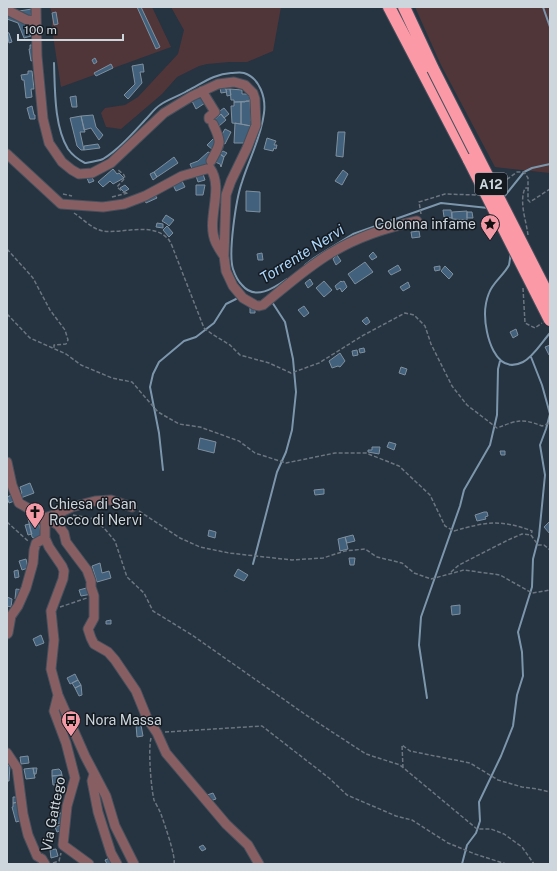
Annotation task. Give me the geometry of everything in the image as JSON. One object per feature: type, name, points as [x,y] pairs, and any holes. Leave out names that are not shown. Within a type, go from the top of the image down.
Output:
[{"type":"highway","name":"A12","points":[[389,7],[429,72],[550,299]]},
{"type":"highway","name":"A12","points":[[404,7],[429,72],[550,320]]},
{"type":"street","points":[[36,7],[37,56],[43,119],[49,143],[62,162],[79,174],[92,173],[111,163],[164,113],[218,84],[234,82],[245,85],[253,94],[256,99],[256,125],[226,195],[224,256],[226,271],[233,286],[243,298],[259,306],[263,305],[302,273],[332,252],[398,225],[417,221]]},
{"type":"street","points":[[7,10],[27,20],[36,21]]},
{"type":"street","points":[[202,92],[215,112],[209,117],[220,138],[219,146],[211,161]]},
{"type":"street","points":[[7,154],[58,198],[103,207],[124,204],[145,196],[182,176],[210,168],[214,174],[216,188],[213,227],[215,242],[224,256]]},
{"type":"street","points":[[7,462],[12,485],[20,503],[58,525],[64,533],[66,542],[87,570],[94,596],[94,618],[88,629],[94,644],[108,652],[136,691],[147,718],[157,733],[166,753],[226,824],[248,845],[259,864]]},
{"type":"street","points":[[46,518],[72,507],[96,501],[110,500],[132,507]]},
{"type":"street","points":[[46,518],[45,538],[64,571],[63,579],[51,611],[54,640],[51,669],[58,695],[85,756],[106,796],[115,826],[134,864]]},
{"type":"street","points":[[7,634],[11,616],[18,606],[26,588],[33,563],[36,543],[45,538]]},
{"type":"street","name":"Via Gattego","points":[[58,695],[54,711],[66,743],[76,778],[66,811],[63,846]]},
{"type":"street","points":[[7,753],[17,768],[23,814],[28,835],[37,856],[42,859],[45,864]]},
{"type":"street","points":[[94,773],[92,781],[98,812],[116,864]]},
{"type":"street","points":[[63,846],[89,864]]},
{"type":"path","points":[[108,199],[128,193],[123,192],[117,187],[124,178],[124,175],[111,163]]},
{"type":"path","points":[[77,197],[65,195],[58,198],[91,225],[102,231],[120,232],[144,229],[154,231],[169,240],[204,328],[230,345],[240,355],[269,363],[291,373],[319,363],[362,336],[405,313],[414,315],[425,326],[431,344],[452,386],[468,405],[485,419],[497,428],[516,421],[528,421],[542,426],[550,423]]},
{"type":"path","points":[[7,249],[33,278],[50,310],[65,330],[68,340],[66,344],[54,345],[54,349]]},
{"type":"path","points":[[7,314],[30,338],[66,354],[81,365],[112,378],[132,382],[158,412],[179,424],[200,427],[239,441],[255,453],[286,463],[335,453],[366,453],[399,466],[430,495],[445,526],[454,531],[475,525],[495,522],[517,525],[532,531],[531,535],[538,545],[544,545],[550,550]]},
{"type":"path","points":[[132,507],[153,519],[180,538],[200,547],[229,553],[292,560],[323,558],[345,551],[365,549],[377,557],[402,563],[414,573],[431,579],[451,572],[464,570],[500,575],[532,593],[550,590]]},
{"type":"path","points":[[59,513],[91,518],[104,528],[115,541],[127,577],[144,593],[153,611],[192,635],[306,715],[366,754],[400,765],[477,829],[492,828],[504,834],[522,847],[534,864]]},
{"type":"path","points":[[7,522],[30,541],[36,543]]},
{"type":"path","points":[[451,572],[459,565],[508,540],[522,534],[531,535]]},
{"type":"path","points":[[51,611],[72,602],[94,596]]},
{"type":"path","points":[[174,864],[175,860],[172,847],[161,813],[154,800],[150,773],[150,739],[157,733],[262,726],[329,778],[347,795],[396,816],[412,820],[448,843],[506,864]]},
{"type":"path","points":[[403,768],[402,745],[410,751],[470,763],[498,780],[550,792]]},
{"type":"path","name":"Via Gattego","points":[[48,864],[59,861],[63,846]]},
{"type":"shaded area","points":[[50,7],[152,7],[171,47],[61,87]]},
{"type":"shaded area","points":[[171,7],[281,7],[273,51],[247,62],[229,62],[199,66],[177,77],[162,94],[121,129],[106,127],[101,113],[105,108],[125,105],[138,97],[178,54],[184,30]]},
{"type":"shaded area","points":[[415,7],[550,7],[550,173],[495,167],[441,65]]},
{"type":"building","points":[[137,7],[141,7],[160,47],[156,49]]},
{"type":"building","points":[[32,9],[31,16],[25,18],[19,11]]},
{"type":"building","points":[[7,12],[24,18],[31,36],[24,38],[18,23],[7,19]]},
{"type":"building","points":[[56,12],[58,24],[54,25],[52,13]]},
{"type":"building","points":[[7,32],[9,33],[12,42],[9,43]]},
{"type":"building","points":[[30,45],[32,45],[37,59],[31,61],[29,49]]},
{"type":"building","points":[[95,58],[97,62],[94,64],[92,60]]},
{"type":"building","points":[[111,64],[113,68],[96,76],[94,73]]},
{"type":"building","points":[[143,64],[144,72],[140,72],[142,83],[128,99],[124,95],[135,84],[132,66]]},
{"type":"building","points":[[28,71],[32,71],[34,89],[31,89],[32,97],[26,98],[24,80],[22,80],[21,75],[28,74]]},
{"type":"building","points":[[220,88],[225,88],[227,92],[221,93]]},
{"type":"building","points":[[226,89],[230,89],[231,95],[227,96]]},
{"type":"building","points":[[230,89],[242,90],[242,94],[249,94],[250,101],[234,102],[234,100],[231,100]]},
{"type":"building","points":[[203,94],[208,101],[196,109],[192,101]]},
{"type":"building","points":[[76,96],[77,107],[72,107],[70,97]]},
{"type":"building","points":[[250,101],[251,121],[254,121],[254,125],[251,126],[241,124],[241,102]]},
{"type":"building","points":[[234,102],[241,102],[241,124],[232,123],[231,106],[234,106]]},
{"type":"building","points":[[32,106],[35,119],[30,119],[27,108]]},
{"type":"building","points":[[224,108],[229,114],[224,118],[221,114],[219,116],[217,113]]},
{"type":"building","points":[[221,114],[226,120],[219,126],[214,120]]},
{"type":"building","points":[[93,115],[96,127],[103,135],[99,140],[91,128],[84,130],[81,116]]},
{"type":"building","points":[[81,116],[85,132],[80,132],[84,150],[81,150],[77,146],[70,118]]},
{"type":"building","points":[[235,123],[251,126],[246,143],[234,143]]},
{"type":"building","points":[[225,129],[231,132],[225,144],[220,142],[220,138]]},
{"type":"building","points":[[338,132],[345,132],[343,157],[336,156]]},
{"type":"building","points":[[217,135],[213,150],[207,145]]},
{"type":"building","points":[[267,138],[276,141],[274,145],[277,145],[276,149],[274,148],[273,151],[264,149]]},
{"type":"building","points":[[98,144],[100,148],[84,150],[84,146]]},
{"type":"building","points":[[223,151],[227,153],[224,157],[220,154]]},
{"type":"building","points":[[208,152],[211,153],[209,164],[193,171],[190,164],[198,161]]},
{"type":"building","points":[[220,154],[224,157],[221,167],[220,164],[215,162]]},
{"type":"building","points":[[174,157],[178,163],[157,177],[154,172]]},
{"type":"building","points":[[113,169],[117,174],[119,173],[124,178],[113,184],[110,181],[103,187],[98,182]]},
{"type":"building","points":[[343,170],[348,174],[342,185],[335,181]]},
{"type":"building","points":[[202,171],[205,180],[198,182],[195,173]]},
{"type":"building","points":[[154,172],[157,177],[153,180],[150,174]]},
{"type":"building","points":[[91,176],[94,181],[89,183],[87,178]]},
{"type":"building","points":[[181,179],[185,187],[176,191],[172,183]]},
{"type":"building","points":[[125,185],[129,189],[124,192],[120,188]]},
{"type":"building","points":[[196,185],[205,185],[203,195],[196,195]]},
{"type":"building","points":[[246,191],[260,192],[260,212],[246,211]]},
{"type":"building","points":[[155,195],[157,198],[146,203],[145,200]]},
{"type":"building","points":[[443,210],[451,210],[452,218],[444,217]]},
{"type":"building","points":[[467,211],[467,220],[452,219],[452,212]]},
{"type":"building","points":[[467,212],[472,212],[473,218],[467,218]]},
{"type":"building","points":[[166,215],[174,220],[169,226],[162,221]]},
{"type":"building","points":[[157,223],[163,224],[163,228],[156,227]]},
{"type":"building","points":[[167,226],[173,233],[169,237],[163,230]]},
{"type":"building","points":[[419,231],[420,237],[412,238],[411,232]]},
{"type":"building","points":[[373,252],[377,257],[372,260],[369,256]]},
{"type":"building","points":[[262,253],[263,260],[258,260],[257,254]]},
{"type":"building","points":[[337,255],[341,261],[336,265],[333,259]]},
{"type":"building","points":[[365,262],[373,272],[355,284],[348,274]]},
{"type":"building","points":[[398,265],[401,270],[391,275],[388,271]]},
{"type":"building","points":[[440,266],[440,270],[435,271],[434,267]]},
{"type":"building","points":[[445,266],[453,274],[449,279],[441,271]]},
{"type":"building","points":[[310,279],[313,284],[308,288],[305,283]]},
{"type":"building","points":[[324,281],[332,290],[324,297],[316,288]]},
{"type":"building","points":[[341,281],[344,281],[347,287],[342,292],[340,288],[337,290],[335,286]]},
{"type":"building","points":[[408,282],[410,287],[403,291],[400,287]]},
{"type":"building","points":[[304,306],[309,313],[304,317],[298,310]]},
{"type":"building","points":[[250,308],[255,308],[255,313],[250,313]]},
{"type":"building","points":[[367,317],[370,322],[366,325],[362,321]]},
{"type":"building","points":[[516,329],[518,335],[513,338],[510,332]]},
{"type":"building","points":[[550,345],[550,354],[549,355],[545,347]]},
{"type":"building","points":[[364,348],[365,352],[360,353],[359,349]]},
{"type":"building","points":[[357,350],[358,355],[353,356],[352,351]]},
{"type":"building","points":[[340,353],[345,361],[340,367],[338,366],[332,368],[329,361]]},
{"type":"building","points":[[401,367],[407,369],[405,375],[399,373]]},
{"type":"building","points":[[200,438],[216,442],[214,453],[198,449]]},
{"type":"building","points":[[389,442],[396,444],[394,450],[387,447]]},
{"type":"building","points":[[372,447],[380,447],[379,454],[368,452],[368,450],[372,450]]},
{"type":"building","points":[[500,451],[505,451],[505,455],[501,455]]},
{"type":"building","points":[[30,483],[34,493],[18,499],[17,495],[22,493],[20,487]]},
{"type":"building","points":[[324,489],[324,494],[315,495],[314,490]]},
{"type":"building","points":[[14,494],[17,500],[9,503],[7,497]]},
{"type":"building","points":[[487,512],[488,516],[485,517],[486,519],[477,521],[475,515]]},
{"type":"building","name":"Chiesa di San Rocco di Nervi","points":[[37,516],[41,533],[39,539],[35,539],[32,537],[28,518]]},
{"type":"building","points":[[550,521],[550,534],[544,527]]},
{"type":"building","points":[[29,524],[32,534],[28,535],[25,525]]},
{"type":"building","points":[[209,530],[216,532],[215,538],[208,536]]},
{"type":"building","points":[[353,535],[355,541],[347,543],[345,537]]},
{"type":"building","points":[[345,537],[348,549],[340,551],[338,539]]},
{"type":"building","points":[[349,558],[355,558],[354,565],[350,565]]},
{"type":"building","points":[[26,559],[28,568],[22,570],[19,561]]},
{"type":"building","points":[[100,563],[102,573],[109,571],[111,578],[97,582],[92,566]]},
{"type":"building","points":[[238,569],[248,575],[244,581],[234,576]]},
{"type":"building","points":[[18,570],[19,577],[15,578],[14,571]]},
{"type":"building","points":[[90,587],[92,594],[81,596],[79,590]]},
{"type":"building","points":[[16,589],[24,590],[20,600],[15,599]]},
{"type":"building","points":[[7,597],[12,599],[11,607],[7,606]]},
{"type":"building","points":[[460,605],[460,614],[452,615],[451,606]]},
{"type":"building","points":[[111,620],[111,624],[106,624],[106,621]]},
{"type":"building","points":[[41,635],[44,643],[36,646],[33,639]]},
{"type":"building","points":[[75,674],[78,680],[70,684],[67,678]]},
{"type":"building","points":[[78,680],[81,685],[75,688],[72,683]]},
{"type":"building","points":[[81,685],[82,695],[79,696],[75,688]]},
{"type":"building","points":[[136,725],[141,725],[143,736],[137,737]]},
{"type":"building","points":[[28,756],[29,763],[21,764],[20,757]]},
{"type":"building","points":[[7,765],[10,765],[9,781],[7,781]]},
{"type":"building","points":[[33,768],[35,778],[26,779],[24,769]]},
{"type":"building","points":[[33,768],[37,768],[36,774],[34,774]]},
{"type":"building","points":[[59,769],[62,775],[52,776],[52,770]]},
{"type":"building","points":[[62,775],[63,784],[53,785],[52,776]]},
{"type":"building","points":[[213,793],[216,799],[210,801],[207,795]]},
{"type":"building","points":[[13,797],[17,797],[19,802],[13,803]]},
{"type":"building","points":[[19,802],[23,820],[16,822],[12,807],[13,803]]},
{"type":"building","points":[[58,805],[60,814],[53,815],[55,806]]},
{"type":"building","points":[[61,813],[63,821],[60,821],[61,823],[54,824],[51,816]]},
{"type":"building","points":[[61,825],[62,830],[57,832],[55,827]]},
{"type":"building","points":[[203,845],[206,849],[202,851],[199,847]]},
{"type":"building","points":[[56,849],[58,856],[51,858],[50,850]]},
{"type":"building","points":[[112,857],[115,864],[107,864],[105,860]]},
{"type":"waterway","points":[[543,7],[550,27]]},
{"type":"waterway","name":"Torrente Nervi","points":[[54,63],[56,107],[63,140],[72,154],[85,163],[103,159],[125,141],[158,106],[209,79],[219,75],[239,73],[244,73],[254,79],[263,95],[264,113],[258,140],[242,182],[237,201],[231,251],[233,269],[239,282],[247,290],[253,292],[259,293],[270,289],[287,279]]},
{"type":"waterway","points":[[503,198],[524,172],[532,168],[550,164]]},
{"type":"waterway","name":"Torrente Nervi","points":[[305,265],[353,234],[441,203],[488,208]]},
{"type":"waterway","points":[[488,221],[491,214]]},
{"type":"waterway","name":"Torrente Nervi","points":[[511,253],[509,265],[491,289],[486,303],[485,322],[494,351],[505,363],[513,365],[523,362],[534,353],[550,333]]},
{"type":"waterway","points":[[163,470],[159,433],[150,387],[153,374],[159,362],[184,341],[196,337],[214,323],[226,304],[239,296]]},
{"type":"waterway","points":[[253,564],[277,472],[286,452],[292,430],[296,392],[293,359],[285,322],[272,302]]},
{"type":"waterway","points":[[462,864],[467,845],[476,833],[480,821],[479,802],[501,756],[513,726],[517,695],[523,676],[522,652],[518,632],[532,587],[533,559],[539,536],[545,475],[540,445],[550,414],[542,385],[531,357]]},
{"type":"waterway","points":[[427,698],[419,645],[421,617],[460,506],[464,490],[490,445],[497,415],[498,369],[500,361]]},
{"type":"place","name":"Colonna infame","points":[[490,241]]},
{"type":"place","name":"Chiesa di San Rocco di Nervi","points":[[35,529]]},
{"type":"place","name":"Nora Massa","points":[[71,737]]}]
